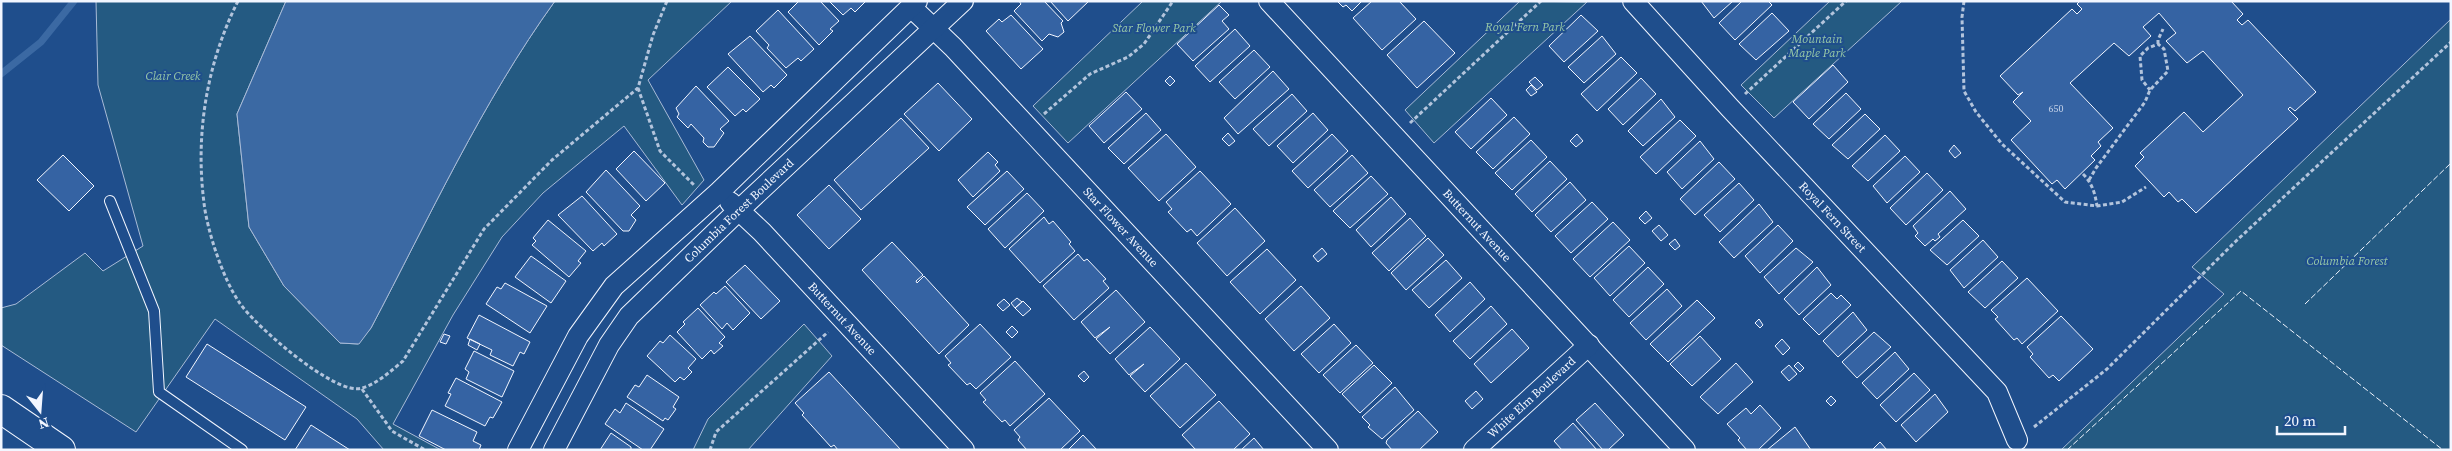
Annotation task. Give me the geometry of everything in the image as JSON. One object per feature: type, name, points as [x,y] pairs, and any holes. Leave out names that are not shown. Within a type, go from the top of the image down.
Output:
[{"type":"main road","points":[[1,409],[61,450]]},
{"type":"street","name":"Columbia Forest Boulevard","points":[[554,450],[609,345],[629,316],[963,1]]},
{"type":"street","name":"Butternut Avenue","points":[[1269,1],[1686,450]]},
{"type":"street","name":"Royal Fern Street","points":[[1634,1],[1730,108],[1996,392],[2017,440]]},
{"type":"street","name":"Star Flower Avenue","points":[[914,4],[934,29],[1031,130],[1328,450]]},
{"type":"street","points":[[518,450],[578,336],[614,286],[719,192],[914,4]]},
{"type":"street","name":"Butternut Avenue","points":[[719,192],[740,210],[964,450]]},
{"type":"street","name":"White Elm Boulevard","points":[[1474,450],[1589,345]]},
{"type":"lane","points":[[110,200],[154,311],[159,392],[242,450]]},
{"type":"path","points":[[238,1],[226,25],[207,86],[200,156],[204,204],[212,236],[238,302],[255,321],[306,365],[347,388],[362,389],[403,361],[484,229],[552,160],[638,88],[653,35],[667,1]]},
{"type":"path","points":[[1031,130],[1045,113],[1090,74],[1128,57],[1144,44],[1173,1]]},
{"type":"path","points":[[1395,136],[1541,1]]},
{"type":"path","points":[[1730,108],[1846,1]]},
{"type":"path","points":[[1964,1],[1962,17],[1964,91],[1976,112],[2002,144],[2065,202],[2097,206],[2122,202],[2146,187]]},
{"type":"path","points":[[2158,44],[2163,29]]},
{"type":"path","points":[[2017,440],[2107,369],[2235,242],[2451,42]]},
{"type":"path","points":[[2089,180],[2145,102],[2150,90],[2168,71],[2164,49],[2158,44]]},
{"type":"path","points":[[2150,90],[2142,80],[2140,56],[2148,48],[2158,44]]},
{"type":"path","points":[[638,88],[660,151],[693,186],[719,192]]},
{"type":"path","points":[[2083,174],[2089,180],[2097,206]]},
{"type":"path","points":[[710,450],[716,432],[843,320]]},
{"type":"path","points":[[362,389],[392,431],[425,450]]},
{"type":"green space","name":"Clair Creek","points":[[96,1],[286,1],[237,114],[249,227],[284,286],[340,343],[358,344],[371,328],[480,120],[504,79],[555,1],[732,1],[648,80],[704,180],[682,205],[624,126],[543,193],[502,237],[453,315],[393,424],[441,450],[384,450],[357,419],[215,319],[136,432],[1,345],[1,308],[16,304],[85,253],[103,271],[143,246],[98,85]]},
{"type":"green space","name":"Star Flower Park","points":[[1143,1],[1222,1],[1068,143],[1033,106]]},
{"type":"green space","name":"Royal Fern Park","points":[[1520,1],[1587,2],[1434,143],[1405,110]]},
{"type":"green space","name":"Mountain Maple Park","points":[[1830,1],[1902,1],[1774,118],[1741,85]]},
{"type":"green space","name":"Columbia Forest","points":[[2451,19],[2451,450],[2061,450],[2224,294],[2192,267]]},
{"type":"green space","points":[[804,324],[832,356],[748,450],[693,450],[708,419]]},
{"type":"shaded area","points":[[286,1],[555,1],[504,79],[480,120],[371,328],[359,344],[340,343],[284,286],[249,227],[237,114]]},
{"type":"building","points":[[799,1],[820,1],[839,21],[830,29],[833,31],[819,45],[788,12]]},
{"type":"building","points":[[829,1],[866,1],[855,12],[851,8],[843,15]]},
{"type":"building","points":[[1019,1],[1044,1],[1063,21],[1061,23],[1064,32],[1058,37],[1049,34],[1042,41],[1014,11],[1021,4]]},
{"type":"building","points":[[1050,1],[1089,1],[1068,21]]},
{"type":"building","points":[[1337,1],[1362,1],[1352,11],[1346,5],[1343,7]]},
{"type":"building","points":[[1372,1],[1399,1],[1416,19],[1382,50],[1353,18]]},
{"type":"building","points":[[1701,1],[1733,1],[1714,18]]},
{"type":"building","points":[[1742,1],[1768,1],[1772,5],[1735,40],[1719,23]]},
{"type":"building","points":[[2080,1],[2231,1],[2243,14],[2237,20],[2242,25],[2248,20],[2316,92],[2295,111],[2290,107],[2288,109],[2298,119],[2196,213],[2182,199],[2178,202],[2169,192],[2164,197],[2135,166],[2144,157],[2140,153],[2184,112],[2203,132],[2243,95],[2203,51],[2187,63],[2166,41],[2176,33],[2159,13],[2143,27],[2151,36],[2129,56],[2114,43],[2070,83],[2113,128],[2098,142],[2101,146],[2091,156],[2095,160],[2065,189],[2057,180],[2052,184],[2011,140],[2031,121],[2013,102],[2023,92],[2018,95],[2000,76],[2072,9],[2077,14],[2082,9],[2077,4]]},
{"type":"building","points":[[1219,5],[1229,15],[1222,21],[1229,29],[1193,61],[1177,44]]},
{"type":"building","points":[[778,10],[814,49],[801,61],[798,58],[786,68],[767,48],[769,45],[756,31]]},
{"type":"building","points":[[1772,13],[1789,31],[1756,60],[1739,44]]},
{"type":"building","points":[[1011,15],[1043,49],[1021,69],[986,31],[999,19],[1002,22]]},
{"type":"building","points":[[1581,15],[1598,31],[1564,62],[1549,46]]},
{"type":"building","points":[[1424,21],[1455,53],[1417,88],[1387,55]]},
{"type":"building","points":[[1235,29],[1250,46],[1210,82],[1195,66]]},
{"type":"building","points":[[750,36],[787,75],[774,88],[771,85],[763,92],[728,54]]},
{"type":"building","points":[[1602,36],[1616,54],[1584,83],[1568,67]]},
{"type":"building","points":[[1254,50],[1270,67],[1235,99],[1219,82]]},
{"type":"building","points":[[1621,57],[1637,73],[1597,111],[1581,94]]},
{"type":"building","points":[[1833,65],[1848,82],[1809,119],[1793,102]]},
{"type":"building","points":[[728,67],[760,99],[746,112],[743,109],[735,116],[707,87]]},
{"type":"building","points":[[1273,71],[1289,89],[1238,134],[1224,118]]},
{"type":"building","points":[[1170,76],[1175,81],[1170,86],[1165,81]]},
{"type":"building","points":[[1535,77],[1543,85],[1537,90],[1529,82]]},
{"type":"building","points":[[1641,78],[1656,94],[1623,125],[1608,109]]},
{"type":"building","points":[[938,83],[972,119],[939,151],[904,114]]},
{"type":"building","points":[[1531,85],[1537,92],[1531,96],[1526,90]]},
{"type":"building","points":[[696,86],[729,121],[720,129],[724,133],[714,147],[708,147],[703,142],[704,138],[691,124],[688,128],[677,117],[679,114],[676,108]]},
{"type":"building","points":[[1126,92],[1142,109],[1104,143],[1089,126]]},
{"type":"building","points":[[1846,93],[1861,109],[1829,139],[1813,124]]},
{"type":"building","points":[[1292,94],[1307,111],[1269,146],[1253,129]]},
{"type":"building","points":[[1491,98],[1507,115],[1471,149],[1455,132]]},
{"type":"building","points":[[1661,99],[1675,117],[1643,146],[1628,131]]},
{"type":"building","points":[[1146,113],[1161,130],[1124,164],[1108,148]]},
{"type":"building","points":[[1313,113],[1328,130],[1293,163],[1277,146]]},
{"type":"building","points":[[1865,114],[1880,129],[1848,159],[1832,145]]},
{"type":"building","points":[[1514,117],[1530,134],[1493,169],[1476,152]]},
{"type":"building","points":[[901,118],[929,148],[861,210],[834,180]]},
{"type":"building","points":[[1680,120],[1696,136],[1656,174],[1640,157]]},
{"type":"building","points":[[1228,133],[1235,141],[1229,146],[1222,139]]},
{"type":"building","points":[[1166,134],[1196,167],[1159,201],[1128,168]]},
{"type":"building","points":[[1332,134],[1348,151],[1308,188],[1292,171]]},
{"type":"building","points":[[1577,134],[1583,141],[1576,147],[1570,141]]},
{"type":"building","points":[[1885,135],[1900,151],[1868,181],[1852,166]]},
{"type":"building","points":[[1531,140],[1547,157],[1512,190],[1495,173]]},
{"type":"building","points":[[1700,141],[1714,159],[1682,189],[1667,172]]},
{"type":"building","points":[[1954,145],[1961,153],[1955,158],[1949,151]]},
{"type":"building","points":[[634,151],[665,183],[646,201],[616,169]]},
{"type":"building","points":[[988,152],[998,162],[995,165],[1000,171],[973,197],[958,180]]},
{"type":"building","points":[[63,155],[94,186],[69,211],[37,180]]},
{"type":"building","points":[[1352,155],[1368,173],[1330,207],[1314,190]]},
{"type":"building","points":[[1905,156],[1920,172],[1887,203],[1873,186]]},
{"type":"building","points":[[1550,161],[1567,179],[1532,212],[1515,194]]},
{"type":"building","points":[[1719,162],[1735,179],[1695,215],[1680,199]]},
{"type":"building","points":[[606,170],[640,206],[631,215],[636,220],[629,231],[623,231],[586,192]]},
{"type":"building","points":[[1007,171],[1024,189],[985,225],[967,207]]},
{"type":"building","points":[[1200,171],[1231,204],[1197,236],[1191,229],[1187,232],[1168,212],[1172,209],[1166,202]]},
{"type":"building","points":[[1927,173],[1943,190],[1906,225],[1890,208]]},
{"type":"building","points":[[1371,176],[1388,194],[1350,228],[1333,211]]},
{"type":"building","points":[[1570,182],[1586,200],[1551,232],[1535,215]]},
{"type":"building","points":[[1739,183],[1754,200],[1720,232],[1704,215]]},
{"type":"building","points":[[829,185],[861,219],[829,249],[797,215]]},
{"type":"building","points":[[1950,191],[1966,209],[1938,234],[1940,237],[1935,241],[1933,239],[1925,246],[1915,236],[1918,233],[1913,226]]},
{"type":"building","points":[[1027,193],[1044,211],[1005,248],[988,229]]},
{"type":"building","points":[[582,196],[617,234],[604,246],[602,243],[593,251],[558,215]]},
{"type":"building","points":[[1391,197],[1406,214],[1371,247],[1356,230]]},
{"type":"building","points":[[1592,202],[1608,219],[1571,253],[1555,236]]},
{"type":"building","points":[[1759,204],[1773,222],[1734,258],[1719,242]]},
{"type":"building","points":[[1235,208],[1265,241],[1227,276],[1197,243]]},
{"type":"building","points":[[1646,211],[1652,218],[1645,224],[1639,218]]},
{"type":"building","points":[[1044,217],[1049,224],[1053,221],[1071,242],[1069,244],[1075,251],[1040,283],[1009,249]]},
{"type":"building","points":[[1410,218],[1426,236],[1389,271],[1372,253]]},
{"type":"building","points":[[548,220],[586,251],[578,261],[581,263],[569,277],[532,245],[536,241],[533,238]]},
{"type":"building","points":[[1963,220],[1979,236],[1947,265],[1930,250]]},
{"type":"building","points":[[1613,222],[1630,240],[1590,277],[1573,259]]},
{"type":"building","points":[[1659,225],[1668,235],[1661,241],[1652,231]]},
{"type":"building","points":[[1778,225],[1793,241],[1760,273],[1745,256]]},
{"type":"building","points":[[1428,238],[1444,255],[1406,290],[1391,273]]},
{"type":"building","points":[[1675,239],[1680,246],[1675,250],[1669,244]]},
{"type":"building","points":[[1983,240],[1998,257],[1964,288],[1950,270]]},
{"type":"building","points":[[892,242],[923,275],[916,281],[917,283],[924,276],[969,325],[939,354],[862,270]]},
{"type":"building","points":[[1629,246],[1645,263],[1610,296],[1594,278]]},
{"type":"building","points":[[1322,248],[1327,254],[1318,262],[1313,256]]},
{"type":"building","points":[[1796,248],[1813,262],[1779,294],[1764,277]]},
{"type":"building","points":[[1267,249],[1296,280],[1260,314],[1230,282]]},
{"type":"building","points":[[1078,254],[1084,261],[1087,259],[1106,279],[1103,281],[1109,288],[1074,320],[1043,286]]},
{"type":"building","points":[[531,256],[566,281],[551,303],[515,277]]},
{"type":"building","points":[[1446,260],[1462,278],[1429,308],[1412,290]]},
{"type":"building","points":[[2002,261],[2018,278],[1985,308],[1968,292]]},
{"type":"building","points":[[745,265],[780,301],[761,319],[726,282]]},
{"type":"building","points":[[1648,267],[1664,284],[1629,317],[1613,300]]},
{"type":"building","points":[[1817,267],[1831,285],[1799,315],[1784,299]]},
{"type":"building","points":[[2027,278],[2058,311],[2022,344],[2017,338],[2014,340],[1995,319],[1998,317],[1991,310]]},
{"type":"building","points":[[1470,282],[1485,299],[1450,332],[1435,315]]},
{"type":"building","points":[[505,283],[547,306],[530,333],[486,304],[497,287],[501,289]]},
{"type":"building","points":[[725,286],[750,313],[733,330],[727,323],[722,329],[700,305],[714,292],[716,294]]},
{"type":"building","points":[[1301,286],[1330,318],[1294,351],[1265,319]]},
{"type":"building","points":[[1667,289],[1682,306],[1646,340],[1630,323]]},
{"type":"building","points":[[1116,290],[1145,322],[1110,354],[1096,339],[1110,327],[1095,338],[1081,322]]},
{"type":"building","points":[[1831,293],[1837,299],[1841,295],[1851,305],[1819,335],[1803,319]]},
{"type":"building","points":[[1017,298],[1022,302],[1015,308],[1011,303]]},
{"type":"building","points":[[1004,299],[1010,305],[1003,311],[997,305]]},
{"type":"building","points":[[1697,300],[1715,318],[1668,362],[1650,344]]},
{"type":"building","points":[[1023,301],[1031,309],[1023,316],[1015,308]]},
{"type":"building","points":[[1491,306],[1507,324],[1470,359],[1453,341]]},
{"type":"building","points":[[698,308],[725,337],[719,343],[723,346],[714,354],[711,350],[702,359],[677,332],[685,324],[683,322]]},
{"type":"building","points":[[1853,312],[1867,330],[1838,357],[1823,341]]},
{"type":"building","points":[[479,315],[530,342],[524,354],[520,352],[513,366],[490,355],[492,350],[467,338]]},
{"type":"building","points":[[2061,316],[2093,349],[2059,381],[2053,375],[2049,378],[2030,357],[2033,354],[2027,347]]},
{"type":"building","points":[[1759,319],[1763,325],[1760,328],[1755,323]]},
{"type":"building","points":[[980,324],[1011,357],[976,389],[970,383],[967,385],[948,365],[951,363],[945,356]]},
{"type":"building","points":[[1334,324],[1351,343],[1319,373],[1301,354]]},
{"type":"building","points":[[1012,326],[1018,332],[1012,338],[1006,332]]},
{"type":"building","points":[[1150,327],[1180,359],[1145,392],[1130,376],[1144,364],[1129,375],[1115,359]]},
{"type":"building","points":[[1512,329],[1529,348],[1491,383],[1474,364]]},
{"type":"building","points":[[1874,332],[1891,347],[1857,378],[1842,362]]},
{"type":"building","points":[[444,334],[450,336],[446,344],[440,342]]},
{"type":"building","points":[[670,335],[696,359],[688,368],[692,372],[684,380],[680,377],[675,382],[647,356],[660,341],[663,343]]},
{"type":"building","points":[[1700,336],[1721,359],[1692,386],[1670,364]]},
{"type":"building","points":[[470,339],[480,344],[477,350],[468,345]]},
{"type":"building","points":[[1782,339],[1790,348],[1783,355],[1775,346]]},
{"type":"building","points":[[207,344],[306,407],[285,440],[186,377]]},
{"type":"building","points":[[1356,345],[1373,363],[1340,393],[1323,375]]},
{"type":"building","points":[[474,351],[514,371],[502,397],[466,379],[469,372],[465,369]]},
{"type":"building","points":[[1895,352],[1909,369],[1877,399],[1862,383]]},
{"type":"building","points":[[1015,361],[1045,394],[1010,426],[1005,420],[1002,422],[983,402],[986,400],[980,393]]},
{"type":"building","points":[[1798,362],[1804,368],[1800,372],[1794,366]]},
{"type":"building","points":[[1186,363],[1216,395],[1180,428],[1150,396]]},
{"type":"building","points":[[1736,363],[1753,382],[1718,414],[1700,397]]},
{"type":"building","points":[[1374,365],[1392,383],[1360,413],[1342,394]]},
{"type":"building","points":[[1789,365],[1797,374],[1789,381],[1781,372]]},
{"type":"building","points":[[1084,371],[1089,377],[1084,382],[1078,376]]},
{"type":"building","points":[[829,372],[901,450],[838,450],[834,445],[831,447],[802,415],[804,413],[795,403]]},
{"type":"building","points":[[1914,373],[1930,390],[1896,422],[1880,405]]},
{"type":"building","points":[[647,375],[679,397],[673,407],[676,409],[668,420],[665,418],[663,421],[627,397],[635,385],[639,387]]},
{"type":"building","points":[[456,378],[502,402],[493,418],[490,417],[485,426],[445,406],[451,394],[448,393]]},
{"type":"building","points":[[1395,387],[1414,410],[1382,439],[1368,427],[1370,425],[1362,417]]},
{"type":"building","points":[[1476,391],[1483,399],[1472,409],[1465,401]]},
{"type":"building","points":[[1935,394],[1948,412],[1916,442],[1901,425]]},
{"type":"building","points":[[1831,396],[1836,401],[1831,406],[1826,401]]},
{"type":"building","points":[[1049,398],[1080,431],[1060,450],[1027,450],[1018,440],[1020,437],[1014,430]]},
{"type":"building","points":[[1219,401],[1250,434],[1233,450],[1196,450],[1182,435]]},
{"type":"building","points":[[626,403],[664,429],[650,450],[643,450],[605,424],[615,409],[620,413]]},
{"type":"building","points":[[1595,403],[1624,435],[1608,450],[1603,450],[1576,420]]},
{"type":"building","points":[[1760,405],[1781,428],[1758,450],[1747,450],[1738,440],[1740,438],[1727,424],[1746,408],[1751,414]]},
{"type":"building","points":[[432,410],[477,432],[473,441],[481,445],[479,450],[446,450],[419,436]]},
{"type":"building","points":[[1418,411],[1438,432],[1419,450],[1392,450],[1386,443],[1387,440]]},
{"type":"building","points":[[1573,423],[1597,450],[1562,450],[1554,441]]},
{"type":"building","points":[[311,425],[350,450],[295,450]]},
{"type":"building","points":[[1795,427],[1811,450],[1767,450]]},
{"type":"building","points":[[611,433],[631,447],[631,450],[600,450]]},
{"type":"building","points":[[1083,435],[1097,450],[1068,450]]},
{"type":"building","points":[[1254,438],[1264,450],[1241,450]]},
{"type":"building","points":[[1880,442],[1887,450],[1872,450]]},
{"type":"waterway","points":[[1,74],[41,42],[74,1]]},
{"type":"fence","points":[[2305,304],[2451,163]]},
{"type":"fence","points":[[2067,450],[2241,291],[2443,450]]}]
